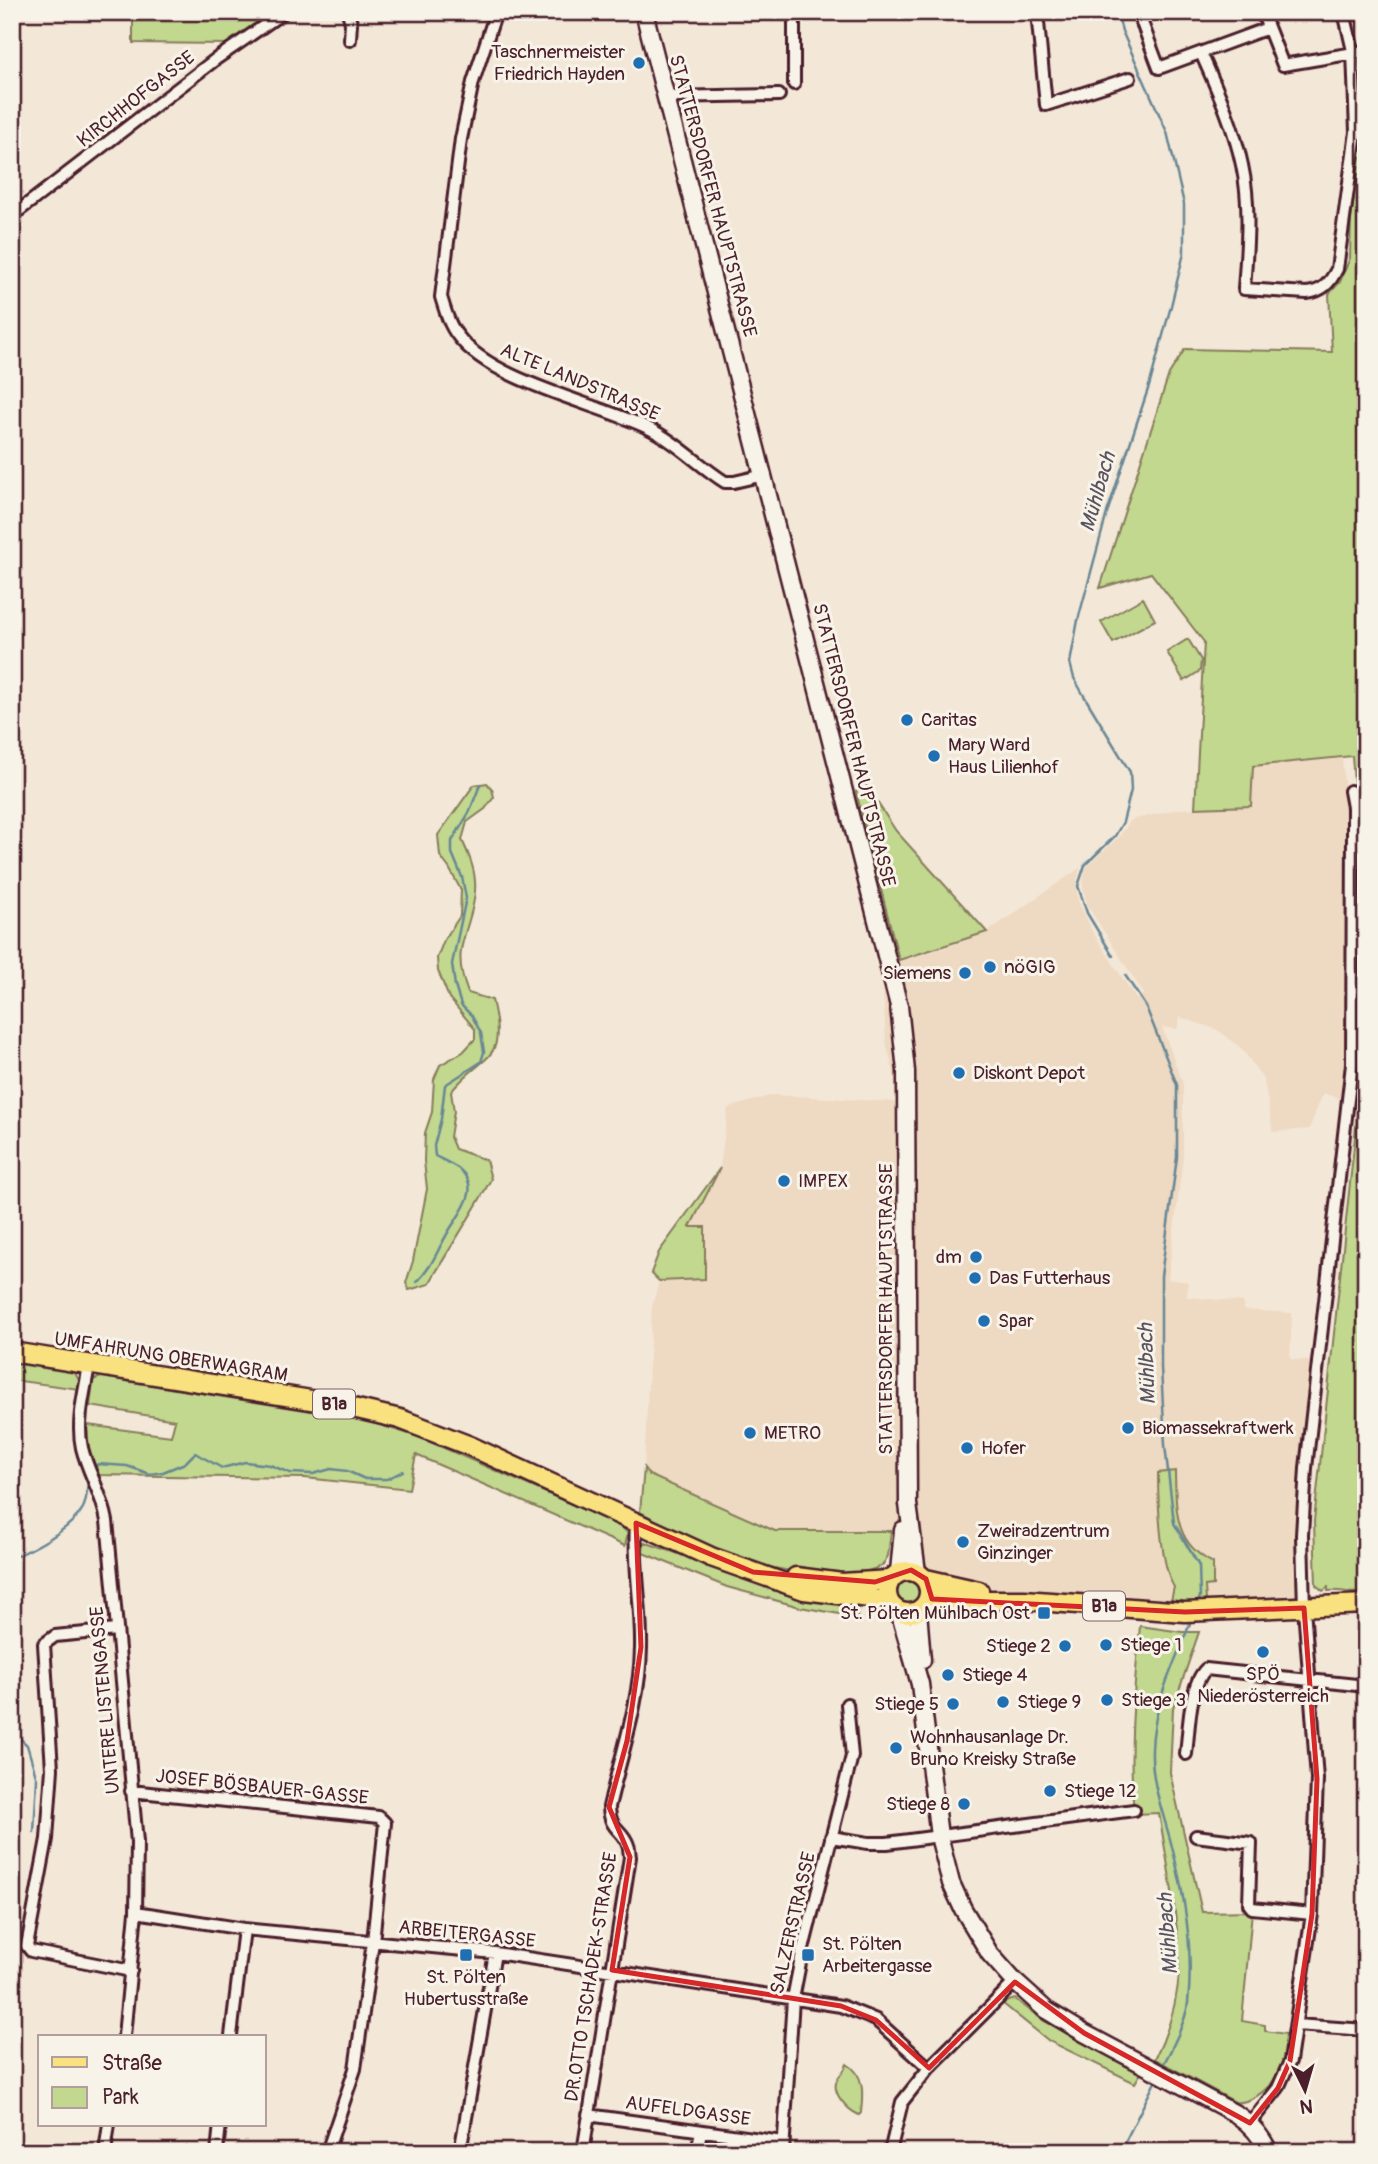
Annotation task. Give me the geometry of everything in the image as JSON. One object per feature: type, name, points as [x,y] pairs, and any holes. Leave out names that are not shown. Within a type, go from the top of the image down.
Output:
[{"type":"main road","name":"STATTERSDORFER HAUPTSTRASSE","points":[[644,12],[899,1006],[906,1071],[908,1504],[922,1575]]},
{"type":"main road","name":"UMFAHRUNG OBERWAGRAM","points":[[12,1352],[336,1404],[400,1419],[470,1446],[636,1523]]},
{"type":"main road","name":"STATTERSDORFER HAUPTSTRASSE","points":[[895,1576],[908,1504]]},
{"type":"main road","name":"B1a","points":[[636,1523],[711,1557],[753,1572],[821,1594],[858,1596],[912,1613],[923,1605],[1024,1600],[1185,1612],[1366,1604]]},
{"type":"main road","name":"B1a","points":[[781,1579],[842,1583],[895,1576],[911,1570],[1024,1600]]},
{"type":"main road","points":[[920,1684],[923,1605],[930,1589],[922,1575]]},
{"type":"main road","points":[[895,1576],[887,1591],[895,1607],[920,1684],[939,1836],[951,1883],[990,1954],[1015,1982],[1046,2010],[1250,2123],[1269,2152]]},
{"type":"street","name":"KIRCHHOFGASSE","points":[[12,216],[216,59],[284,12]]},
{"type":"street","points":[[348,12],[351,23],[350,40]]},
{"type":"street","name":"ALTE LANDSTRASSE","points":[[496,12],[473,82],[461,139],[442,297],[446,313],[458,336],[485,360],[526,381],[648,427],[676,444],[725,482],[764,475]]},
{"type":"street","points":[[794,12],[794,84]]},
{"type":"street","points":[[1037,12],[1046,105],[1130,78]]},
{"type":"street","points":[[1138,12],[1160,68],[1268,28]]},
{"type":"street","points":[[1262,12],[1283,65],[1353,51],[1366,51]]},
{"type":"street","points":[[1201,53],[1225,108],[1242,165],[1248,225],[1244,289],[1317,292],[1330,282],[1339,260],[1356,132],[1353,51],[1344,12]]},
{"type":"street","points":[[665,97],[779,95]]},
{"type":"street","points":[[1250,2123],[1283,2079],[1290,2061],[1312,1914],[1317,1779],[1304,1608],[1302,1535],[1306,1468],[1352,1064],[1353,833],[1350,791]]},
{"type":"street","name":"UNTERE LISTENGASSE","points":[[89,1365],[80,1430],[82,1450],[100,1492],[107,1521],[136,1842],[136,1912],[124,2035]]},
{"type":"street","name":"DR.OTTO TSCHADEK-STRASSE","points":[[583,2152],[630,1857],[629,1845],[613,1827],[609,1818],[609,1807],[627,1741],[639,1675],[641,1647],[634,1544],[636,1523]]},
{"type":"street","points":[[116,1630],[55,1636],[44,1644],[52,1769],[47,1839],[28,1949],[131,1971]]},
{"type":"street","points":[[1186,1754],[1195,1688],[1200,1675],[1206,1669],[1366,1686]]},
{"type":"street","name":"SALZERSTRASSE","points":[[783,2147],[793,2000],[802,1953],[852,1756],[847,1704]]},
{"type":"street","name":"JOSEF BÖSBAUER-GASSE","points":[[131,1791],[379,1817],[386,1825],[373,1942]]},
{"type":"street","points":[[831,1837],[887,1843],[1134,1810]]},
{"type":"street","points":[[1196,1836],[1251,1843],[1249,1904],[1252,1908],[1312,1914]]},
{"type":"street","name":"ARBEITERGASSE","points":[[136,1912],[244,1929],[495,1954],[841,2006],[876,2020],[929,2068]]},
{"type":"street","points":[[231,2035],[244,1929]]},
{"type":"street","points":[[327,2152],[355,2069],[373,1942]]},
{"type":"street","points":[[460,2152],[495,1954]]},
{"type":"street","points":[[890,2152],[902,2102],[929,2068],[1015,1982]]},
{"type":"street","points":[[1296,2025],[1366,2030]]},
{"type":"street","name":"AUFELDGASSE","points":[[588,2115],[701,2131],[783,2147]]},
{"type":"street","points":[[104,2152],[109,2126]]},
{"type":"street","points":[[220,2126],[217,2151],[225,2152]]},
{"type":"street","points":[[697,2152],[701,2131]]},
{"type":"highlighted area","points":[[636,1523],[753,1572],[875,1582],[911,1570],[926,1579],[932,1599],[1185,1612],[1304,1608],[1317,1779],[1312,1914],[1290,2061],[1278,2088],[1250,2123],[1084,2033],[1015,1982],[929,2068],[876,2020],[841,2006],[612,1970],[630,1857],[609,1807],[627,1741],[641,1647]]},
{"type":"shaded area","points":[[1342,758],[1349,930],[1341,1099],[1323,1093],[1309,1129],[1273,1132],[1264,1080],[1242,1049],[1218,1030],[1180,1017],[1177,1029],[1162,1027],[1183,1084],[1183,1157],[1168,1279],[1188,1282],[1187,1297],[1243,1302],[1243,1310],[1292,1313],[1290,1359],[1312,1361],[1300,1494],[1299,1590],[1292,1600],[1201,1605],[1006,1590],[931,1574],[919,1558],[916,1530],[775,1531],[648,1475],[644,1468],[652,1307],[659,1281],[705,1279],[705,1227],[690,1228],[720,1168],[728,1108],[773,1095],[895,1102],[894,1073],[886,1042],[883,989],[877,967],[944,948],[987,932],[1080,868],[1076,886],[1078,900],[1092,931],[1136,999],[1144,994],[1087,905],[1083,888],[1088,865],[1119,837],[1131,820],[1178,809],[1251,806],[1253,766]]},
{"type":"green space","points":[[133,12],[257,12],[257,23],[227,44],[133,43]]},
{"type":"green space","points":[[1366,58],[1366,824],[1354,782],[1352,756],[1253,766],[1251,806],[1195,808],[1204,642],[1151,573],[1100,588],[1169,374],[1185,349],[1332,352],[1329,294],[1340,282],[1350,258],[1351,220],[1358,165],[1360,61]]},
{"type":"green space","points":[[1143,598],[1155,620],[1113,643],[1101,622]]},
{"type":"green space","points":[[1188,639],[1201,660],[1200,671],[1184,681],[1167,652]]},
{"type":"green space","points":[[864,782],[896,831],[987,932],[899,960],[856,792]]},
{"type":"green space","points":[[487,783],[494,797],[485,809],[467,822],[462,840],[472,865],[475,890],[461,950],[461,961],[468,993],[492,1000],[497,1036],[490,1055],[451,1092],[454,1111],[450,1137],[455,1149],[486,1160],[491,1179],[429,1284],[409,1290],[406,1283],[427,1189],[425,1133],[432,1112],[434,1079],[440,1065],[463,1052],[475,1039],[475,1029],[449,998],[438,971],[437,958],[444,940],[460,916],[461,890],[440,856],[438,835],[474,785]]},
{"type":"green space","points":[[1366,835],[1366,1593],[1361,1593],[1328,1591],[1328,1587],[1323,1591],[1316,1585],[1314,1521],[1362,1063],[1358,1048],[1361,1028],[1360,969],[1365,945],[1361,925],[1359,842]]},
{"type":"green space","points":[[720,1168],[690,1227],[705,1227],[705,1279],[659,1281],[651,1273],[659,1252]]},
{"type":"green space","points":[[12,1363],[75,1373],[80,1382],[79,1389],[12,1380]]},
{"type":"green space","points":[[101,1377],[360,1419],[419,1437],[619,1525],[628,1533],[625,1546],[416,1455],[409,1489],[305,1478],[99,1475],[89,1450],[87,1425],[171,1436],[175,1420],[90,1406],[93,1380]]},
{"type":"green space","points":[[644,1468],[649,1475],[775,1531],[891,1531],[888,1556],[882,1566],[849,1578],[811,1575],[764,1566],[709,1549],[640,1512]]},
{"type":"green space","points":[[1175,1471],[1177,1512],[1184,1536],[1200,1555],[1213,1563],[1213,1585],[1205,1586],[1206,1601],[1200,1606],[1170,1606],[1174,1587],[1163,1549],[1158,1473]]},
{"type":"green space","points":[[644,1542],[816,1601],[858,1607],[857,1617],[800,1607],[727,1587],[643,1553]]},
{"type":"green space","points":[[908,1578],[917,1582],[921,1591],[917,1600],[908,1604],[899,1600],[895,1591],[899,1582]]},
{"type":"green space","points":[[1140,1626],[1199,1632],[1173,1708],[1170,1773],[1202,1912],[1252,1911],[1242,2021],[1265,2025],[1265,2031],[1286,2034],[1282,2063],[1274,2080],[1263,2092],[1242,2102],[1235,2102],[1155,2059],[1168,2027],[1179,1970],[1172,1891],[1159,1813],[1134,1814],[1132,1743]]},
{"type":"green space","points":[[1015,1999],[1044,2021],[1141,2073],[1135,2083],[1049,2041],[1002,2003]]},
{"type":"green space","points":[[847,2064],[857,2073],[862,2085],[859,2115],[845,2105],[836,2089],[838,2078]]},
{"type":"waterway","name":"Mühlbach","points":[[1113,956],[1087,913],[1078,886],[1085,865],[1115,836],[1123,822],[1131,790],[1130,772],[1074,678],[1070,663],[1078,620],[1107,513],[1150,383],[1184,253],[1184,204],[1167,132],[1122,31],[1117,12]]},
{"type":"waterway","points":[[417,1282],[430,1265],[469,1194],[466,1177],[459,1169],[435,1156],[434,1146],[445,1085],[481,1062],[484,1052],[481,1033],[472,1016],[461,1005],[452,964],[466,898],[462,877],[452,853],[452,841],[469,813],[480,785]]},
{"type":"waterway","name":"Mühlbach","points":[[1125,975],[1146,1007],[1177,1085],[1177,1157],[1161,1276],[1161,1367],[1165,1445],[1174,1523],[1199,1566],[1200,1597],[1197,1605]]},
{"type":"waterway","points":[[92,1472],[98,1464],[127,1466],[150,1474],[163,1472],[185,1463],[195,1453],[222,1468],[245,1462],[270,1465],[290,1473],[313,1474],[331,1469],[347,1471],[365,1479],[387,1479],[403,1471]]},
{"type":"waterway","points":[[12,1558],[41,1544],[78,1516],[84,1505],[88,1481]]},
{"type":"waterway","name":"Mühlbach","points":[[1162,2067],[1178,2036],[1187,2010],[1190,1961],[1183,1899],[1155,1784],[1152,1762],[1153,1732],[1161,1698],[1192,1618]]},
{"type":"waterway","points":[[12,1731],[27,1745],[37,1779],[34,1832]]},
{"type":"waterway","name":"Mühlbach","points":[[1120,2152],[1156,2080]]},
{"type":"place","name":"Taschnermeister Friedrich Hayden","points":[[639,63]]},
{"type":"place","name":"Caritas","points":[[907,720]]},
{"type":"place","name":"Mary Ward Haus Lilienhof","points":[[934,756]]},
{"type":"place","name":"nöGIG","points":[[990,967]]},
{"type":"place","name":"Siemens","points":[[965,973]]},
{"type":"place","name":"Diskont Depot","points":[[959,1073]]},
{"type":"place","name":"IMPEX","points":[[784,1181]]},
{"type":"place","name":"dm","points":[[976,1257]]},
{"type":"place","name":"Das Futterhaus","points":[[975,1278]]},
{"type":"place","name":"Spar","points":[[984,1321]]},
{"type":"place","name":"Biomassekraftwerk","points":[[1128,1428]]},
{"type":"place","name":"METRO","points":[[750,1433]]},
{"type":"place","name":"Hofer","points":[[967,1448]]},
{"type":"place","name":"Zweiradzentrum Ginzinger","points":[[963,1542]]},
{"type":"place","name":"St. Pölten Mühlbach Ost","points":[[1044,1613]]},
{"type":"place","name":"Stiege 1","points":[[1106,1645]]},
{"type":"place","name":"Stiege 2","points":[[1065,1646]]},
{"type":"place","name":"SPÖ Niederösterreich","points":[[1263,1652]]},
{"type":"place","name":"Stiege 4","points":[[948,1675]]},
{"type":"place","name":"Stiege 3","points":[[1107,1700]]},
{"type":"place","name":"Stiege 9","points":[[1003,1702]]},
{"type":"place","name":"Stiege 5","points":[[953,1704]]},
{"type":"place","name":"Wohnhausanlage Dr. Bruno Kreisky Straße","points":[[896,1748]]},
{"type":"place","name":"Stiege 12","points":[[1050,1791]]},
{"type":"place","name":"Stiege 8","points":[[964,1804]]},
{"type":"place","name":"St. Pölten Hubertusstraße","points":[[466,1955]]},
{"type":"place","name":"St. Pölten Arbeitergasse","points":[[808,1955]]}]
